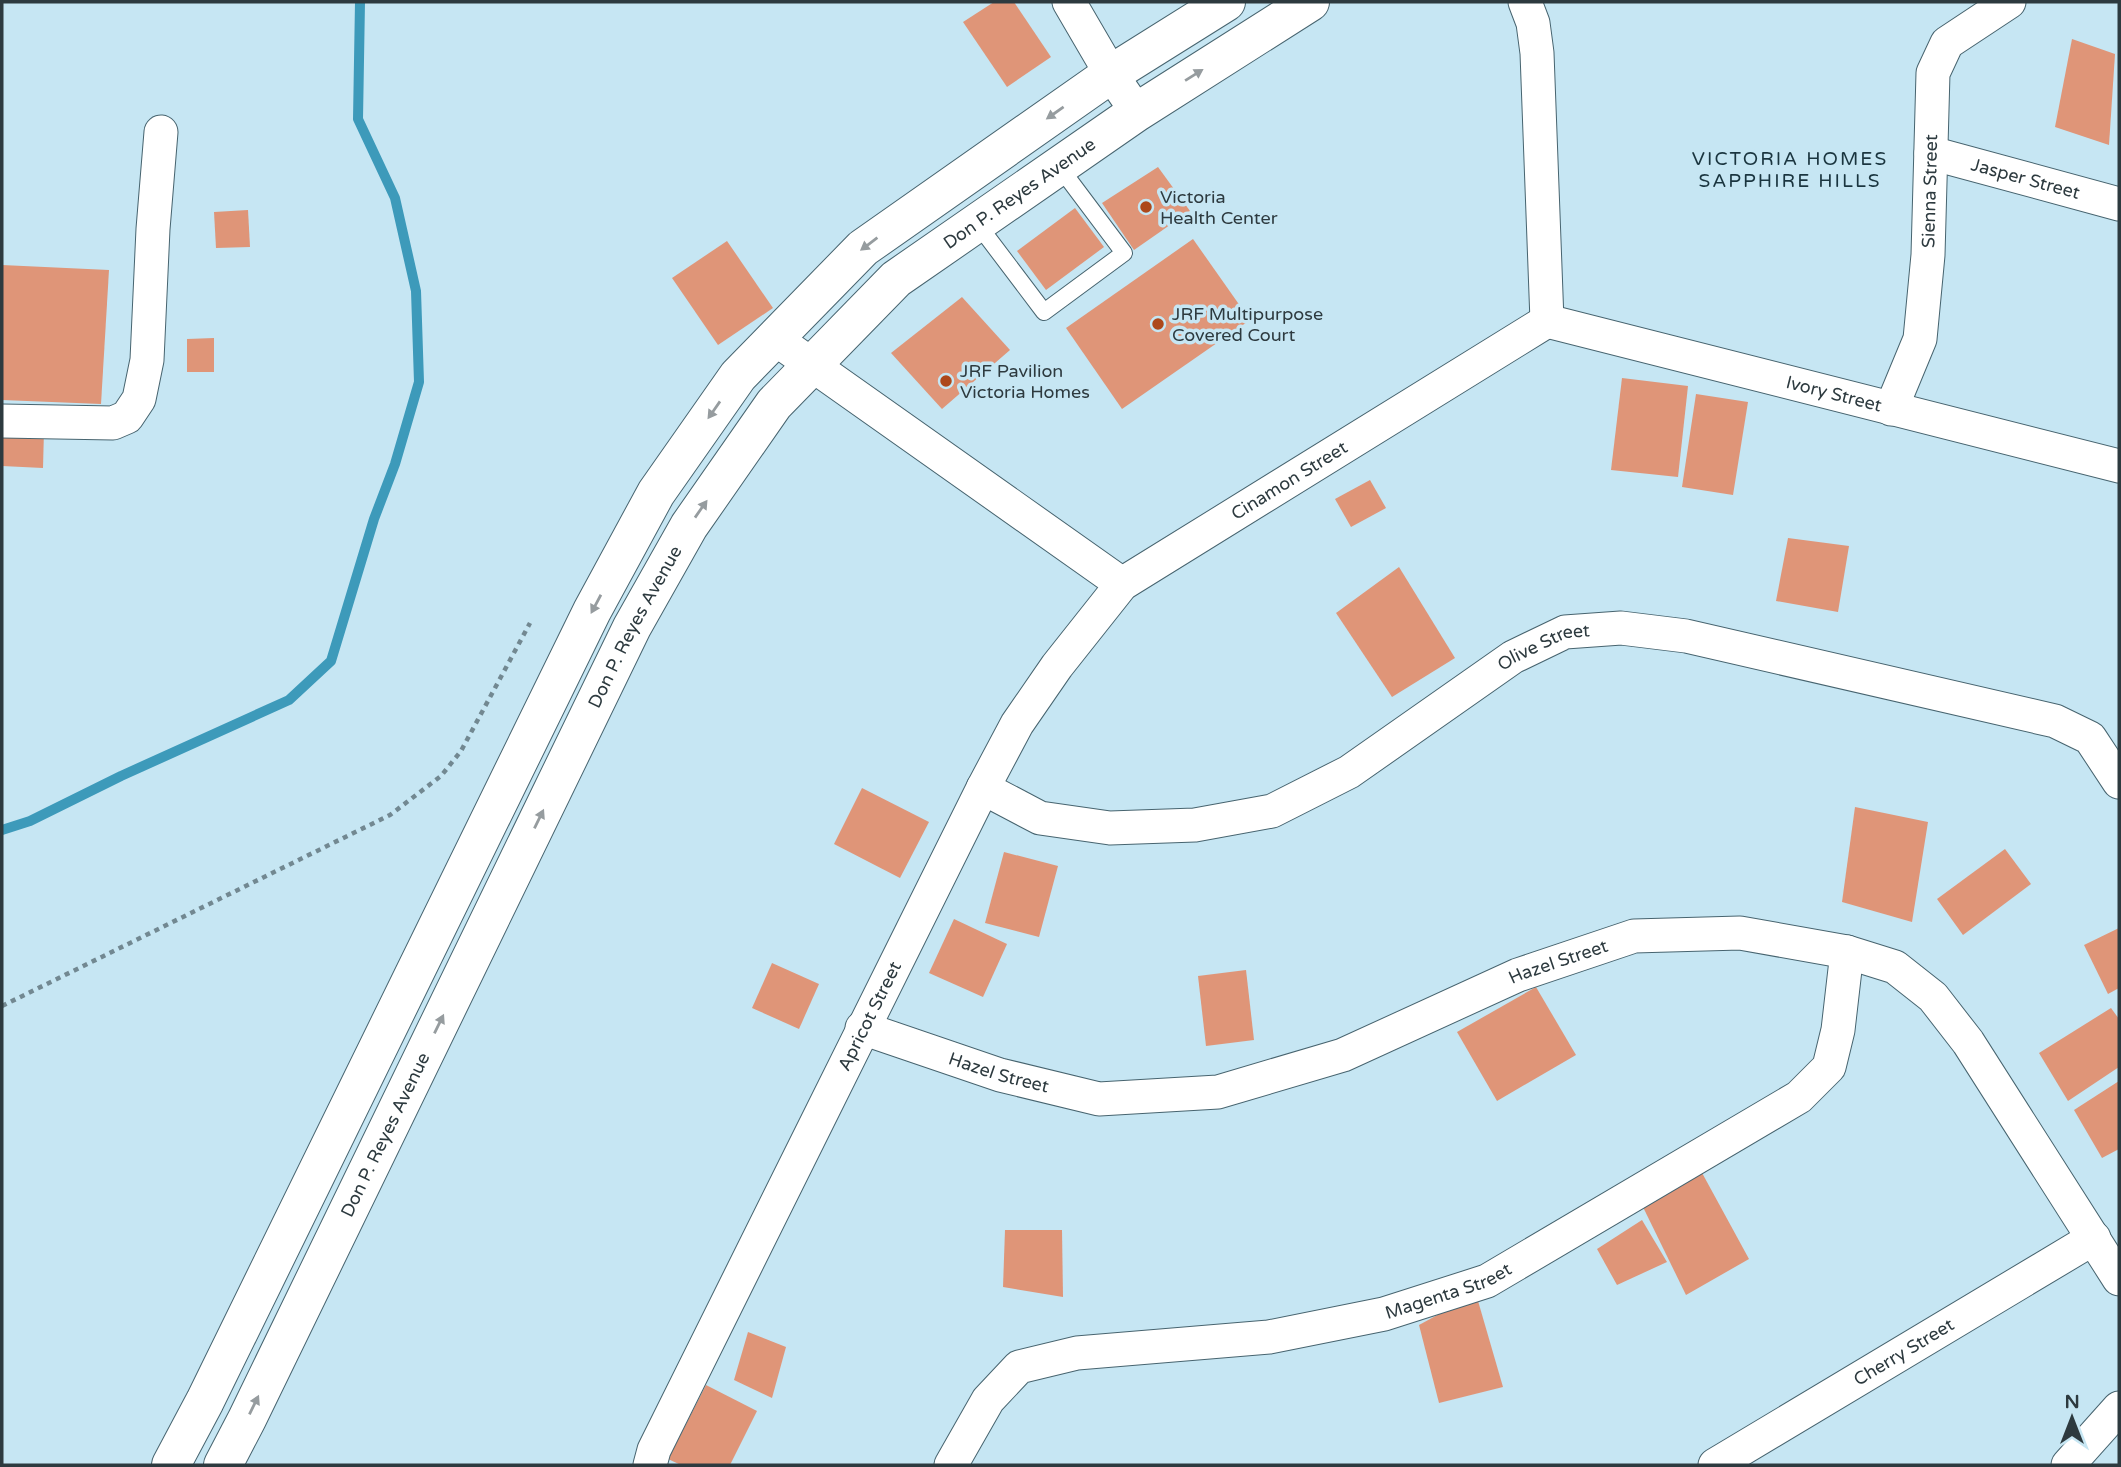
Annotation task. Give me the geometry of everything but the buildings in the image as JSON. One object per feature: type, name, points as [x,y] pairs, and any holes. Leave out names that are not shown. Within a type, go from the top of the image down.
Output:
[{"type":"street","points":[[1069,2],[1111,74],[1137,111]]},
{"type":"street","points":[[171,1465],[205,1401],[592,611],[656,493],[738,376],[863,248],[1111,74],[1226,2]]},
{"type":"street","name":"Don P. Reyes Avenue","points":[[223,1465],[632,628],[689,526],[774,404],[896,279],[1137,111],[1310,2]]},
{"type":"street","points":[[1525,2],[1533,23],[1537,53],[1547,321]]},
{"type":"street","name":"Sienna Street","points":[[1891,409],[1920,339],[1928,255],[1933,73],[1947,43],[2009,2]]},
{"type":"street","points":[[2,421],[113,423],[127,417],[139,399],[147,360],[161,132]]},
{"type":"street","name":"Jasper Street","points":[[1931,153],[2119,204]]},
{"type":"street","name":"Ivory Street","points":[[1547,321],[2119,466]]},
{"type":"street","name":"Cinamon Street","points":[[1122,584],[1547,321]]},
{"type":"street","points":[[775,338],[1122,584]]},
{"type":"street","name":"Apricot Street","points":[[650,1465],[654,1450],[862,1028],[1017,724],[1057,666],[1122,584]]},
{"type":"street","name":"Olive Street","points":[[983,788],[1040,818],[1110,828],[1195,825],[1272,811],[1349,772],[1513,657],[1565,632],[1622,628],[1686,636],[2055,721],[2090,738],[2119,782]]},
{"type":"street","name":"Hazel Street","points":[[862,1028],[1000,1075],[1099,1099],[1218,1092],[1343,1055],[1518,975],[1634,936],[1740,933],[1847,952],[1895,967],[1933,997],[1968,1042],[2119,1279]]},
{"type":"street","name":"Magenta Street","points":[[951,1465],[988,1400],[1018,1367],[1077,1353],[1269,1337],[1384,1314],[1488,1281],[1799,1097],[1829,1066],[1838,1030],[1847,952]]},
{"type":"street","name":"Cherry Street","points":[[1715,1465],[2094,1238]]},
{"type":"street","points":[[2068,1465],[2119,1408]]},
{"type":"lane","points":[[976,222],[1044,312],[1124,253],[1058,165]]},
{"type":"path","points":[[2,1006],[390,815],[441,776],[461,751],[530,623]]},
{"type":"waterway","points":[[2,830],[30,821],[121,776],[289,700],[331,661],[419,382],[416,291],[395,198],[358,119],[360,2]]},
{"type":"place","name":"Victoria Health Center","points":[[1146,207]]},
{"type":"place","name":"JRF Multipurpose Covered Court","points":[[1158,324]]},
{"type":"place","name":"JRF Pavilion Victoria Homes","points":[[946,381]]},
{"type":"district","name":"VICTORIA HOMES SAPPHIRE HILLS","points":[[1790,170]]}]
